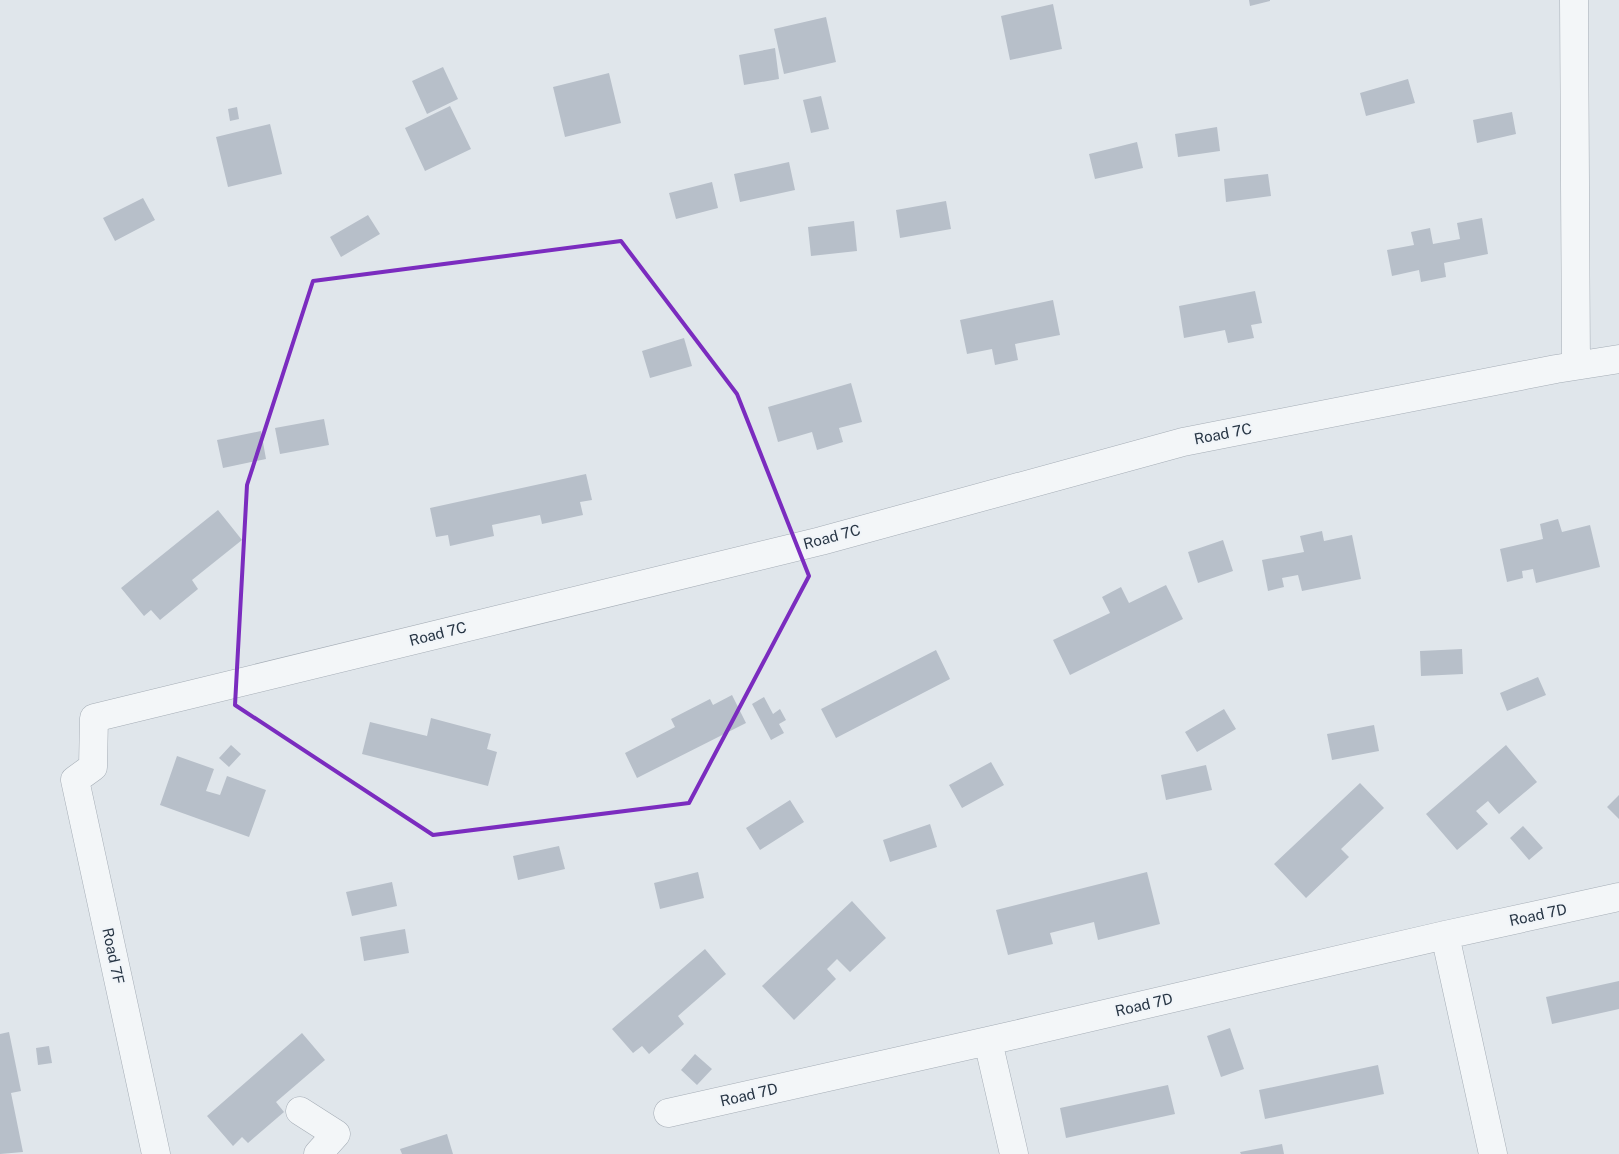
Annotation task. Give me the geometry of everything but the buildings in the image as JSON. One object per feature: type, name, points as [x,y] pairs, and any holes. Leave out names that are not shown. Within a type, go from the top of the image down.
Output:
[{"type":"street","points":[[1574,0],[1576,365]]},
{"type":"street","name":"Road 7C","points":[[93,767],[94,718],[821,541],[1183,442],[1619,358]]},
{"type":"street","name":"Road 7F","points":[[93,767],[75,780],[156,1154]]},
{"type":"street","name":"Road 7D","points":[[668,1113],[1619,897]]},
{"type":"street","points":[[1445,935],[1493,1154]]},
{"type":"street","points":[[988,1041],[1014,1154]]},
{"type":"street","points":[[300,1111],[336,1134],[318,1154]]},
{"type":"highlighted area","points":[[621,241],[737,394],[809,576],[689,803],[433,835],[235,705],[247,485],[313,281]]}]
